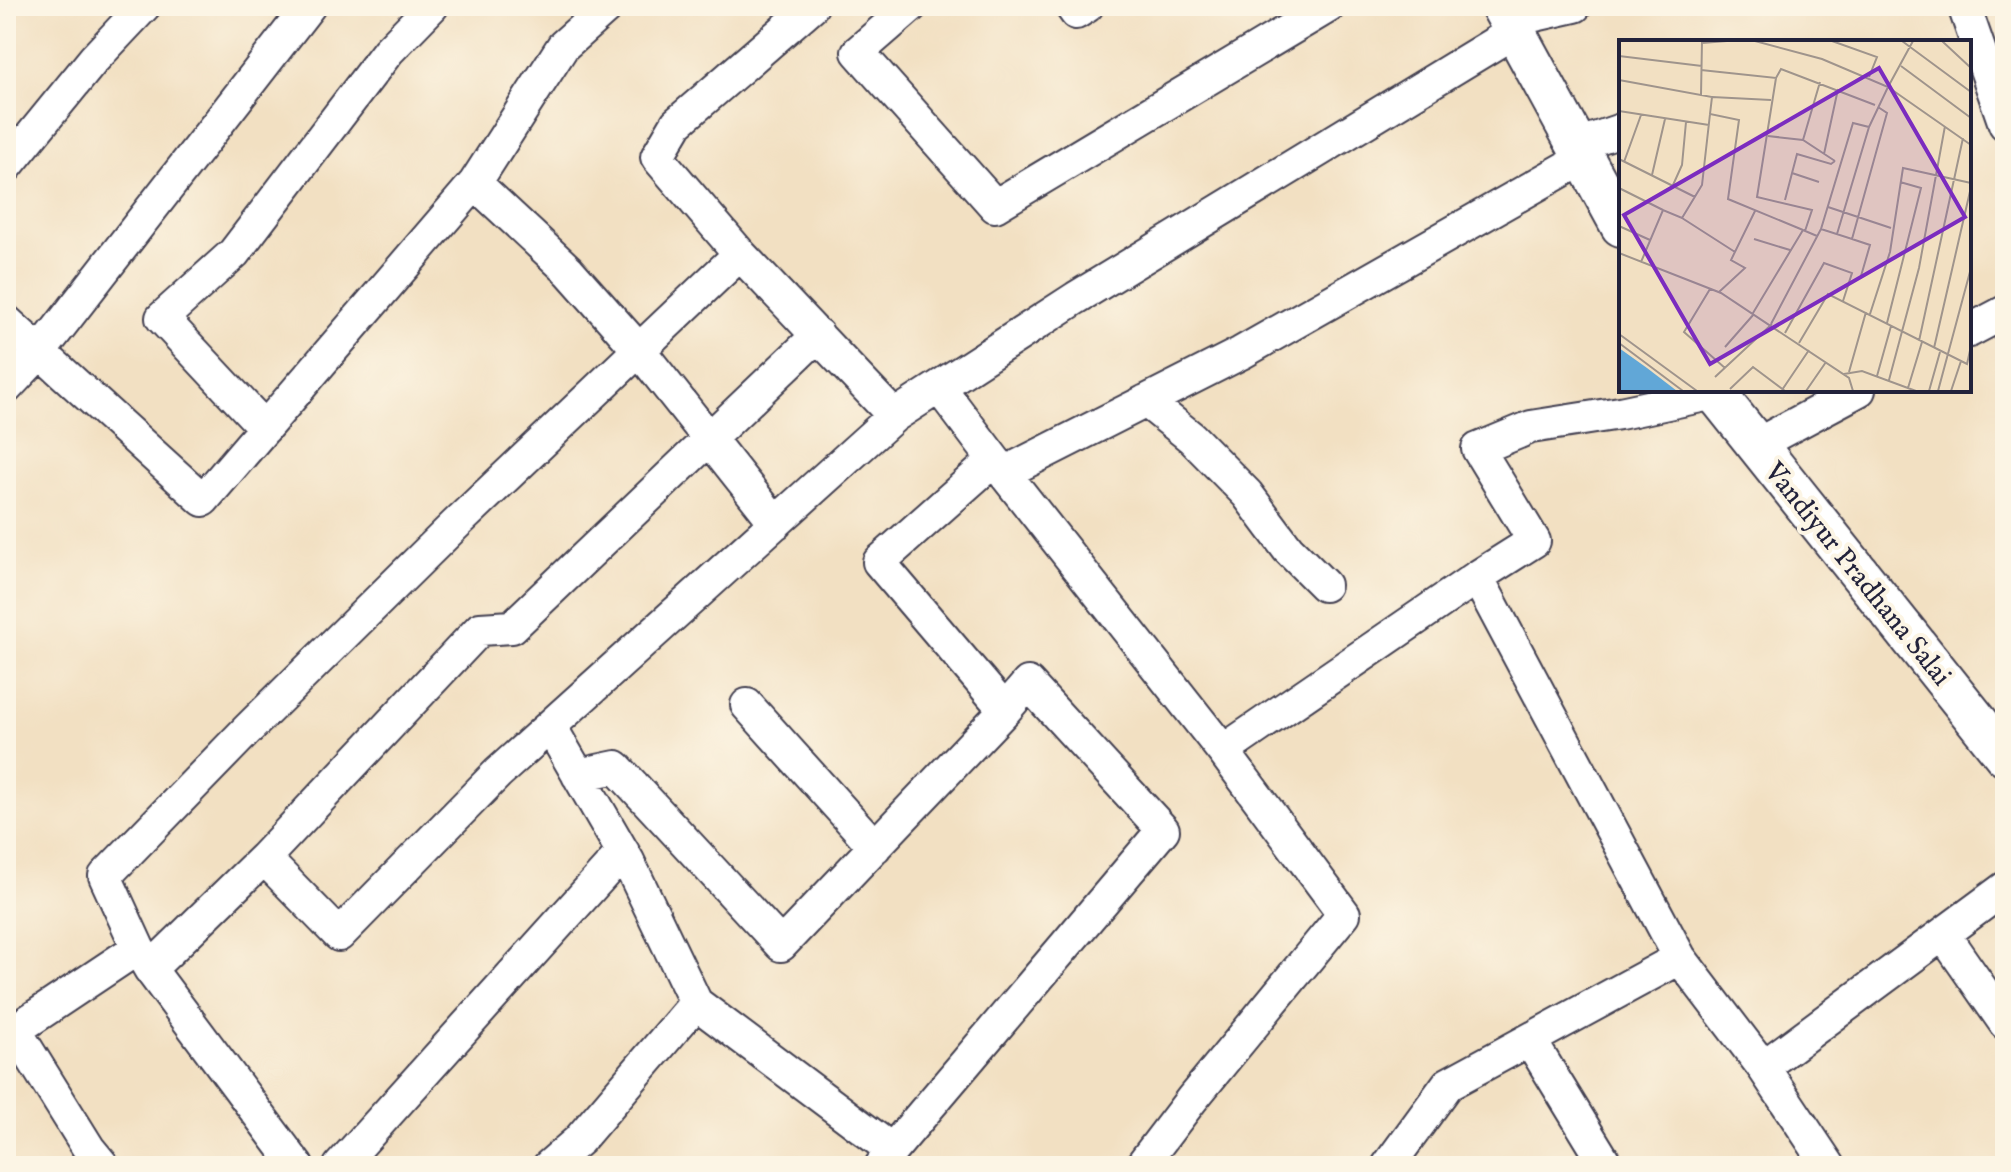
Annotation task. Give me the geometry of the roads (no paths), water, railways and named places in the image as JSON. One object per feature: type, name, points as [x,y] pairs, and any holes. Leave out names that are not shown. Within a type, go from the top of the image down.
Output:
[{"type":"street","points":[[6,167],[94,59],[144,6]]},
{"type":"street","points":[[6,388],[40,352],[309,6]]},
{"type":"street","points":[[265,428],[162,318],[234,253],[388,51],[432,6]]},
{"type":"street","points":[[6,321],[203,500],[475,183],[563,46],[608,6]]},
{"type":"street","points":[[812,6],[677,123],[657,157],[740,254],[894,416]]},
{"type":"street","points":[[911,6],[858,52],[995,206],[1329,6]]},
{"type":"street","points":[[1071,6],[1076,13],[1087,6]]},
{"type":"street","points":[[264,858],[339,935],[498,773],[894,416],[1508,19],[1575,6]]},
{"type":"street","points":[[1964,6],[2005,124]]},
{"type":"street","points":[[1508,19],[1619,222]]},
{"type":"street","points":[[1005,710],[879,562],[999,467],[1146,401],[1241,353],[1580,151],[1619,131]]},
{"type":"street","points":[[475,183],[569,271],[639,350],[776,523]]},
{"type":"street","points":[[297,1166],[144,958],[105,876],[248,729],[444,536],[740,254]]},
{"type":"street","points":[[1971,330],[2005,312]]},
{"type":"street","points":[[87,1160],[9,1026],[144,958],[264,858],[480,629],[512,627],[818,335]]},
{"type":"street","points":[[939,387],[1223,751],[1344,914],[1141,1166]]},
{"type":"street","points":[[1223,751],[1534,541],[1478,449],[1531,427],[1620,413],[1714,392]]},
{"type":"street","name":"Vandiyur Pradhana Salai","points":[[1714,392],[2005,756]]},
{"type":"street","points":[[1756,445],[1855,392]]},
{"type":"street","points":[[1146,401],[1192,438],[1247,494],[1288,549],[1324,585]]},
{"type":"street","points":[[1477,577],[1680,958],[1763,1067],[1829,1166]]},
{"type":"street","points":[[550,726],[578,775],[623,852],[696,1003],[886,1158],[1163,830],[1028,683],[781,945],[616,767],[578,775]]},
{"type":"street","points":[[747,705],[875,847]]},
{"type":"street","points":[[340,1166],[623,852]]},
{"type":"street","points":[[1763,1067],[2005,888]]},
{"type":"street","points":[[1943,934],[2005,1023]]},
{"type":"street","points":[[1388,1166],[1448,1084],[1680,958]]},
{"type":"street","points":[[549,1166],[579,1140],[696,1003]]},
{"type":"street","points":[[1530,1040],[1607,1166]]}]
